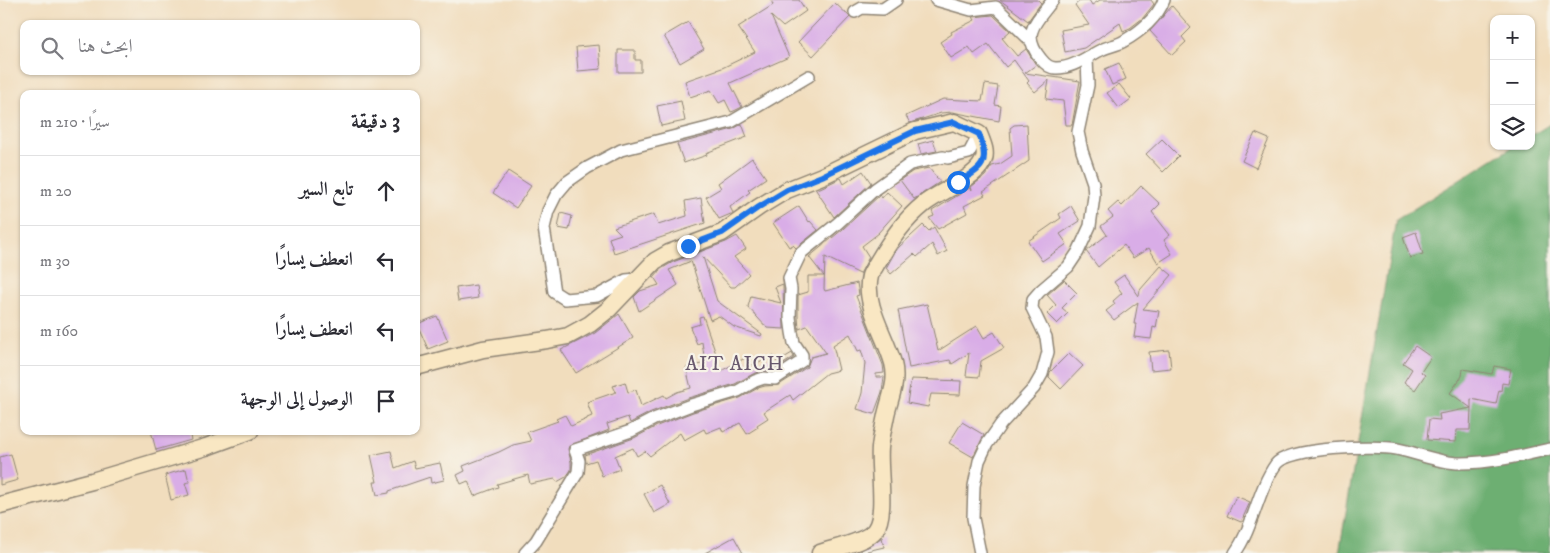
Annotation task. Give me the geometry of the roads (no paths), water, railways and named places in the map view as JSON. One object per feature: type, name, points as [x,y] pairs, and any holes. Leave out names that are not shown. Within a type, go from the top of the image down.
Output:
[{"type":"main road","points":[[420,366],[483,349],[568,336],[590,324],[609,309],[655,262],[669,253],[722,233],[787,190],[822,176],[915,131],[954,122],[979,134],[986,153],[983,162],[977,171],[924,204],[898,230],[870,276],[870,296],[875,318],[893,363],[895,378],[880,448],[881,516],[877,529],[865,538],[820,553]]},
{"type":"main road","points":[[0,505],[92,481],[206,447],[239,435]]},
{"type":"street","points":[[855,12],[862,8],[883,8],[896,0]]},
{"type":"street","points":[[936,0],[972,10],[996,7],[1031,41]]},
{"type":"street","points":[[1053,0],[1032,28],[1030,37],[1034,51],[1045,64],[1055,69],[1067,67],[1104,48],[1124,42],[1144,27],[1164,0]]},
{"type":"street","points":[[980,553],[973,518],[974,486],[979,461],[1001,424],[1034,388],[1042,374],[1048,352],[1046,336],[1032,308],[1033,300],[1040,291],[1068,267],[1078,252],[1090,226],[1094,196],[1093,183],[1082,151],[1078,132],[1088,84],[1087,58]]},
{"type":"street","points":[[637,279],[626,280],[597,296],[565,299],[554,292],[544,228],[548,210],[556,195],[567,182],[587,168],[621,150],[731,122],[809,76]]},
{"type":"street","points":[[525,553],[536,541],[578,472],[576,450],[631,431],[654,419],[692,405],[738,391],[755,381],[764,378],[775,379],[802,361],[802,356],[794,343],[792,332],[789,278],[800,253],[838,223],[875,189],[910,164],[969,153],[979,134]]},
{"type":"street","points":[[1235,553],[1244,540],[1268,480],[1277,463],[1286,456],[1312,450],[1387,448],[1458,463],[1511,458],[1550,450]]},
{"type":"district","name":"AIT AICH","points":[[735,364]]}]
